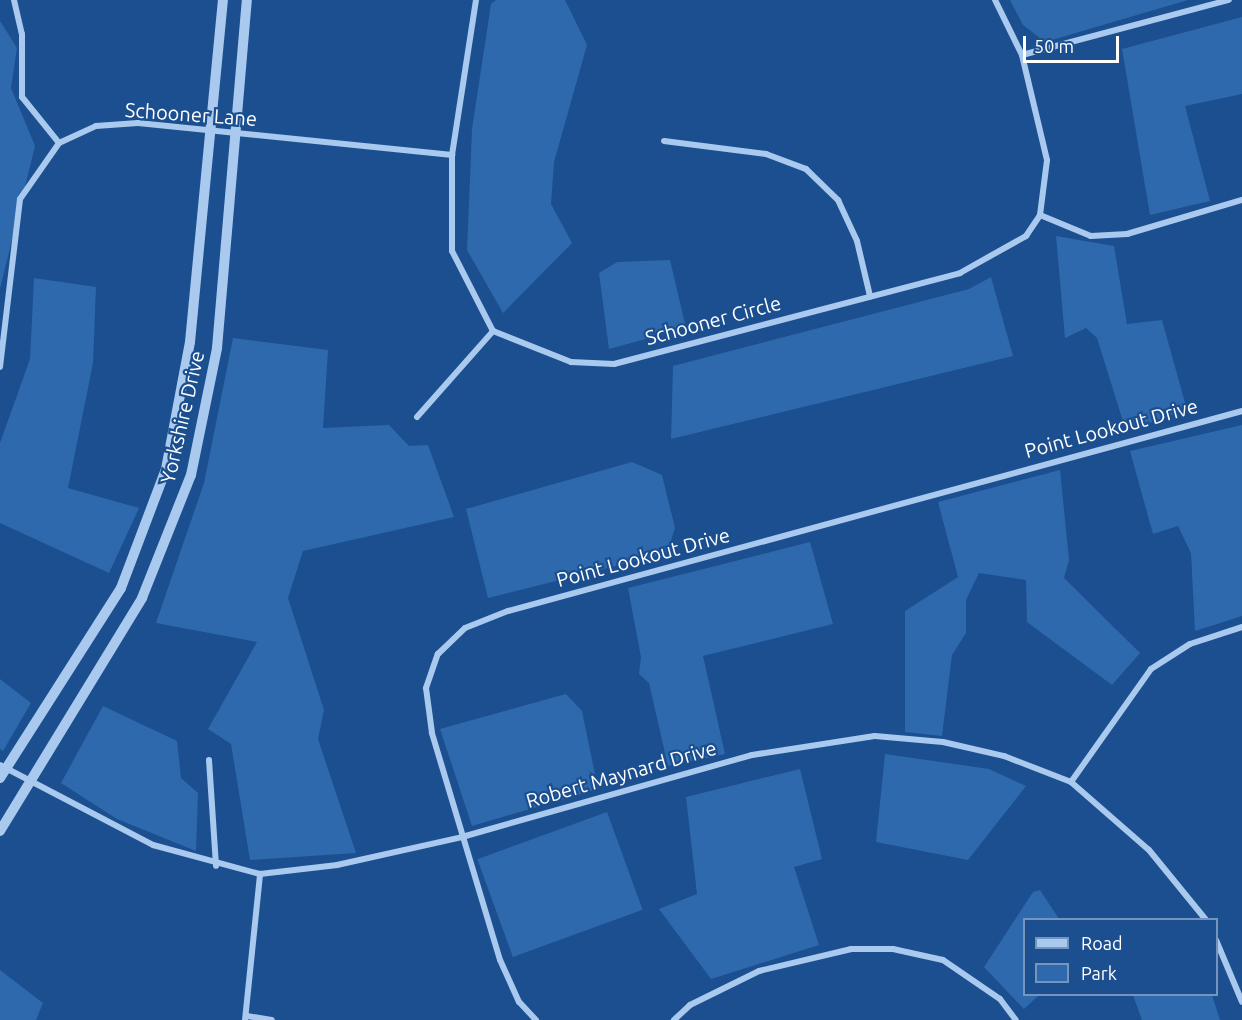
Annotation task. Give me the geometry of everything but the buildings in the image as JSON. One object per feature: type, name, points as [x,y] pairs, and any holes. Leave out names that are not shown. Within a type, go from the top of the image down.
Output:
[{"type":"street","points":[[0,367],[20,199],[59,143],[22,97],[22,34],[14,0]]},
{"type":"street","name":"Yorkshire Drive","points":[[2,771],[121,588],[166,469],[190,342],[213,129],[223,0]]},
{"type":"street","name":"Yorkshire Drive","points":[[0,831],[142,598],[191,475],[217,348],[238,133],[247,0]]},
{"type":"street","points":[[417,417],[493,331],[452,251],[452,155],[476,0]]},
{"type":"street","name":"Schooner Circle","points":[[493,331],[571,362],[614,364],[960,273],[994,258],[1026,236],[1040,215],[1047,160],[1022,55],[995,0]]},
{"type":"street","points":[[1022,55],[1229,0]]},
{"type":"street","name":"Schooner Lane","points":[[59,143],[96,126],[138,123],[452,155]]},
{"type":"street","points":[[664,141],[766,154],[806,169],[838,200],[857,241],[870,296]]},
{"type":"street","points":[[1040,215],[1091,236],[1127,234],[1242,200]]},
{"type":"street","name":"Point Lookout Drive","points":[[536,1020],[519,1002],[500,960],[432,733],[426,688],[438,654],[465,628],[520,608],[1242,411]]},
{"type":"street","points":[[1071,782],[1151,669],[1190,644],[1242,627]]},
{"type":"street","name":"Robert Maynard Drive","points":[[2,771],[153,845],[216,866],[260,874],[337,865],[462,837],[752,755],[875,736],[943,742],[1004,756],[1071,782],[1149,850],[1204,918]]},
{"type":"street","points":[[209,760],[216,866]]},
{"type":"street","points":[[260,874],[246,1018],[272,1020]]},
{"type":"street","points":[[1218,945],[1242,1002]]},
{"type":"street","points":[[674,1020],[690,1005],[759,971],[851,950],[893,949],[943,960],[1000,999],[1016,1020]]},
{"type":"green space","points":[[496,0],[565,0],[587,45],[554,162],[551,204],[572,243],[503,313],[467,250],[472,129],[491,4]]},
{"type":"green space","points":[[1010,0],[1188,0],[1045,42],[1023,25]]},
{"type":"green space","points":[[1242,17],[1242,94],[1185,106],[1210,201],[1150,215],[1122,49]]},
{"type":"green space","points":[[0,21],[17,48],[11,88],[35,146],[0,289]]},
{"type":"green space","points":[[1056,236],[1114,246],[1127,324],[1162,320],[1187,410],[1126,431],[1097,338],[1086,328],[1065,338]]},
{"type":"green space","points":[[670,260],[686,328],[609,349],[599,273],[617,262]]},
{"type":"green space","points":[[991,277],[1013,356],[671,439],[673,366],[969,289]]},
{"type":"green space","points":[[34,278],[96,287],[93,363],[68,488],[139,508],[109,573],[0,523],[0,443],[30,359]]},
{"type":"green space","points":[[233,338],[328,350],[323,428],[389,425],[409,446],[428,445],[454,517],[303,551],[288,598],[324,710],[318,739],[356,853],[250,860],[231,744],[208,729],[257,642],[156,623],[204,483]]},
{"type":"green space","points":[[1242,425],[1242,616],[1195,631],[1191,553],[1178,526],[1153,534],[1130,451]]},
{"type":"green space","points":[[632,462],[662,475],[675,528],[667,553],[488,598],[466,509]]},
{"type":"green space","points":[[1060,470],[1069,560],[1064,578],[1140,653],[1112,685],[1027,622],[1026,580],[979,573],[966,600],[966,633],[952,655],[942,736],[905,732],[905,611],[958,577],[938,502]]},
{"type":"green space","points":[[810,542],[833,624],[703,656],[725,754],[668,766],[649,683],[639,674],[641,657],[628,588]]},
{"type":"green space","points":[[0,679],[31,703],[3,751],[0,749]]},
{"type":"green space","points":[[566,694],[582,711],[598,789],[472,826],[440,729]]},
{"type":"green space","points":[[103,706],[177,741],[181,778],[198,793],[196,851],[117,819],[61,783]]},
{"type":"green space","points":[[885,754],[989,769],[1026,786],[968,860],[876,842]]},
{"type":"green space","points":[[800,769],[822,859],[794,867],[819,945],[711,979],[659,909],[697,894],[686,797]]},
{"type":"green space","points":[[607,812],[643,910],[513,957],[477,859]]},
{"type":"green space","points":[[1040,890],[1058,918],[1023,918],[1023,996],[1038,996],[1024,1009],[984,967],[1033,892]]},
{"type":"green space","points":[[0,970],[43,1003],[36,1020],[0,1020]]},
{"type":"green space","points":[[1133,996],[1212,996],[1220,1020],[1142,1020]]}]
